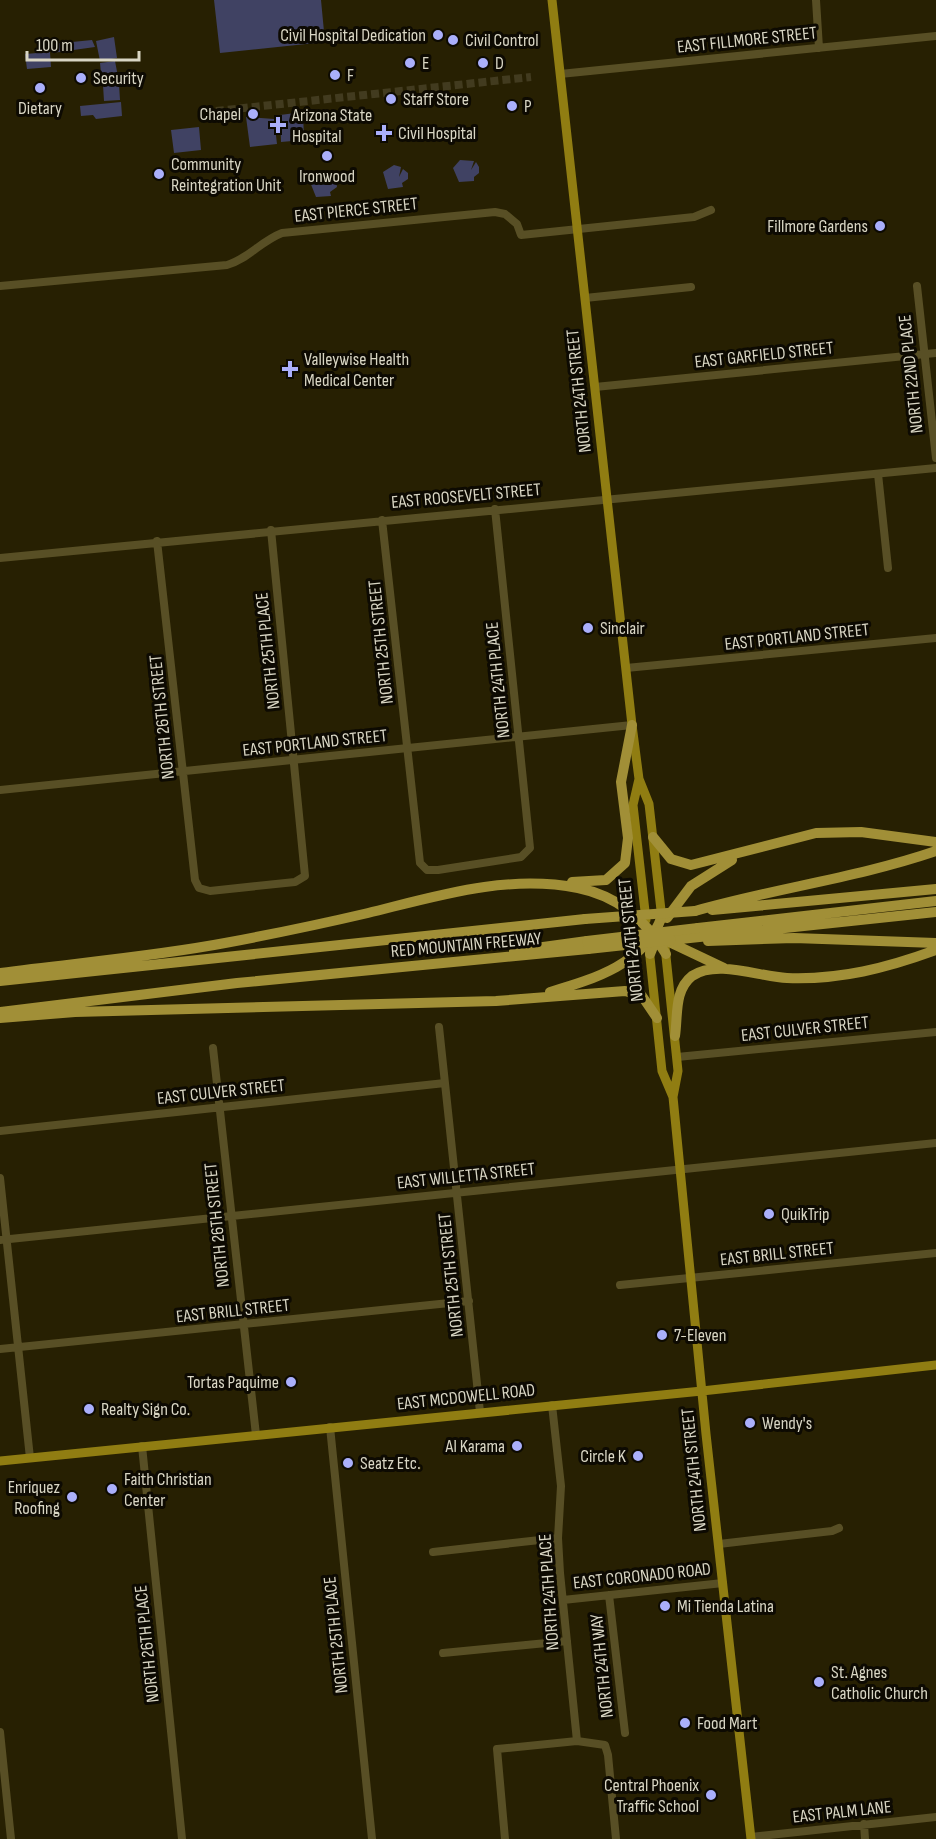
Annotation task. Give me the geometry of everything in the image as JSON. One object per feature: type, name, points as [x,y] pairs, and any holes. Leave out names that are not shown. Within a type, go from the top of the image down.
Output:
[{"type":"highway","points":[[0,973],[189,950],[314,925],[486,885],[600,882],[614,875],[625,863],[628,837],[621,782],[632,725]]},
{"type":"highway","points":[[653,837],[670,859],[691,865],[796,836],[837,831],[936,843]]},
{"type":"highway","points":[[859,874],[936,843]]},
{"type":"highway","points":[[529,998],[614,969],[657,932],[676,904],[700,879],[722,865],[760,847]]},
{"type":"highway","points":[[695,911],[741,898],[859,874],[936,851]]},
{"type":"highway","points":[[526,883],[576,888],[605,896],[634,913],[657,932],[730,970]]},
{"type":"highway","name":"RED MOUNTAIN FREEWAY","points":[[0,981],[585,919],[786,905],[936,890]]},
{"type":"highway","points":[[699,935],[936,901]]},
{"type":"highway","points":[[588,945],[936,912]]},
{"type":"highway","points":[[657,932],[666,954]]},
{"type":"highway","points":[[650,954],[657,932]]},
{"type":"highway","name":"RED MOUNTAIN FREEWAY","points":[[0,1012],[237,983],[479,959],[588,945],[657,932],[699,935]]},
{"type":"highway","points":[[699,935],[936,943]]},
{"type":"highway","points":[[675,1036],[678,999],[688,980],[706,971],[730,970],[789,978],[833,976],[892,966],[936,950]]},
{"type":"highway","points":[[0,1018],[75,1012],[474,1002],[625,991],[642,996],[657,1018]]},
{"type":"main road","name":"NORTH 24TH STREET","points":[[552,0],[632,725],[639,779],[649,804],[653,837],[657,932]]},
{"type":"main road","name":"NORTH 24TH STREET","points":[[639,779],[633,805],[657,932]]},
{"type":"main road","name":"NORTH 24TH STREET","points":[[650,954],[662,1071],[673,1097]]},
{"type":"main road","name":"NORTH 24TH STREET","points":[[666,954],[678,1071],[673,1097],[718,1544],[751,1838]]},
{"type":"main road","name":"EAST MCDOWELL ROAD","points":[[0,1461],[702,1391],[936,1365]]},
{"type":"street","points":[[816,0],[819,48]]},
{"type":"street","name":"EAST FILLMORE STREET","points":[[560,74],[936,36]]},
{"type":"street","name":"EAST PIERCE STREET","points":[[0,286],[227,266],[282,233],[495,212],[505,214],[517,224],[521,235],[694,217],[711,210]]},
{"type":"street","name":"NORTH 22ND PLACE","points":[[917,286],[936,458]]},
{"type":"street","points":[[585,298],[691,287]]},
{"type":"street","name":"EAST GARFIELD STREET","points":[[595,387],[936,353]]},
{"type":"street","name":"EAST ROOSEVELT STREET","points":[[0,558],[271,530],[936,468]]},
{"type":"street","points":[[878,474],[888,568]]},
{"type":"street","name":"NORTH 24TH PLACE","points":[[423,867],[438,870],[521,857],[530,848],[495,509]]},
{"type":"street","name":"NORTH 25TH STREET","points":[[382,520],[420,863],[423,867]]},
{"type":"street","name":"NORTH 25TH PLACE","points":[[200,888],[210,891],[295,882],[305,876],[271,530]]},
{"type":"street","name":"NORTH 26TH STREET","points":[[157,541],[195,880],[200,888]]},
{"type":"street","name":"EAST PORTLAND STREET","points":[[626,668],[936,638]]},
{"type":"street","name":"EAST PORTLAND STREET","points":[[0,790],[632,725]]},
{"type":"street","name":"NORTH 25TH STREET","points":[[439,1027],[480,1412]]},
{"type":"street","name":"EAST CULVER STREET","points":[[677,1057],[936,1032]]},
{"type":"street","name":"NORTH 26TH STREET","points":[[213,1048],[256,1435]]},
{"type":"street","name":"EAST CULVER STREET","points":[[0,1131],[445,1083]]},
{"type":"street","name":"EAST WILLETTA STREET","points":[[3,1239],[936,1143]]},
{"type":"street","points":[[0,1178],[3,1239],[30,1458]]},
{"type":"street","name":"EAST BRILL STREET","points":[[621,1285],[936,1253]]},
{"type":"street","name":"EAST BRILL STREET","points":[[0,1349],[469,1301]]},
{"type":"street","name":"NORTH 24TH PLACE","points":[[552,1405],[561,1486],[558,1538],[577,1741]]},
{"type":"street","name":"NORTH 25TH PLACE","points":[[330,1427],[372,1839]]},
{"type":"street","name":"NORTH 26TH PLACE","points":[[142,1446],[182,1839]]},
{"type":"street","points":[[718,1544],[832,1531],[839,1528]]},
{"type":"street","points":[[433,1552],[558,1538]]},
{"type":"street","name":"EAST CORONADO ROAD","points":[[563,1600],[723,1583]]},
{"type":"street","name":"NORTH 24TH WAY","points":[[609,1595],[624,1733]]},
{"type":"street","points":[[443,1653],[567,1641]]},
{"type":"street","points":[[0,1732],[11,1839]]},
{"type":"street","points":[[505,1839],[497,1749],[577,1741],[605,1745],[609,1755],[616,1839]]},
{"type":"street","name":"EAST PALM LANE","points":[[751,1838],[936,1817]]},
{"type":"street","points":[[864,1824],[865,1839]]},
{"type":"shaded area","points":[[214,0],[321,0],[325,42],[220,53]]},
{"type":"shaded area","points":[[114,37],[117,58],[100,61],[96,41]]},
{"type":"shaded area","points":[[92,40],[95,47],[52,53],[52,44]]},
{"type":"shaded area","points":[[50,52],[51,67],[27,69],[25,54]]},
{"type":"shaded area","points":[[115,61],[119,82],[102,83],[100,63]]},
{"type":"shaded area","points":[[119,84],[120,100],[104,101],[103,85]]},
{"type":"shaded area","points":[[121,102],[122,116],[96,119],[93,115],[81,116],[80,106]]},
{"type":"shaded area","points":[[303,112],[304,140],[281,142],[280,115]]},
{"type":"shaded area","points":[[246,117],[274,119],[277,144],[250,147]]},
{"type":"shaded area","points":[[199,127],[201,150],[174,153],[171,130]]},
{"type":"shaded area","points":[[460,160],[474,161],[471,170],[476,162],[479,173],[474,177],[474,181],[459,182],[453,168]]},
{"type":"shaded area","points":[[394,165],[401,167],[399,177],[403,169],[408,173],[408,179],[402,183],[403,187],[388,189],[383,172]]},
{"type":"shaded area","points":[[317,175],[329,176],[327,185],[331,177],[336,180],[337,187],[330,192],[331,196],[316,197],[310,182]]},
{"type":"tunnel","points":[[216,111],[531,77]]},
{"type":"place","name":"Civil Hospital Dedication","points":[[438,35]]},
{"type":"place","name":"Civil Control","points":[[453,40]]},
{"type":"place","name":"E","points":[[410,63]]},
{"type":"place","name":"D","points":[[483,63]]},
{"type":"place","name":"F","points":[[335,75]]},
{"type":"place","name":"Security","points":[[81,78]]},
{"type":"place","name":"Dietary","points":[[40,88]]},
{"type":"place","name":"Staff Store","points":[[391,99]]},
{"type":"place","name":"P","points":[[512,106]]},
{"type":"place","name":"Chapel","points":[[253,114]]},
{"type":"place","name":"Arizona State Hospital","points":[[278,125]]},
{"type":"place","name":"Civil Hospital","points":[[384,133]]},
{"type":"place","name":"Ironwood","points":[[327,156]]},
{"type":"place","name":"Community Reintegration Unit","points":[[159,174]]},
{"type":"place","name":"Fillmore Gardens","points":[[880,226]]},
{"type":"place","name":"Valleywise Health Medical Center","points":[[290,369]]},
{"type":"place","name":"Sinclair","points":[[588,628]]},
{"type":"place","name":"QuikTrip","points":[[769,1214]]},
{"type":"place","name":"7-Eleven","points":[[662,1335]]},
{"type":"place","name":"Tortas Paquime","points":[[291,1382]]},
{"type":"place","name":"Realty Sign Co.","points":[[89,1409]]},
{"type":"place","name":"Wendy's","points":[[750,1423]]},
{"type":"place","name":"Al Karama","points":[[517,1446]]},
{"type":"place","name":"Circle K","points":[[638,1456]]},
{"type":"place","name":"Seatz Etc.","points":[[348,1463]]},
{"type":"place","name":"Faith Christian Center","points":[[112,1489]]},
{"type":"place","name":"Enriquez Roofing","points":[[72,1497]]},
{"type":"place","name":"Mi Tienda Latina","points":[[665,1606]]},
{"type":"place","name":"St. Agnes Catholic Church","points":[[819,1682]]},
{"type":"place","name":"Food Mart","points":[[685,1723]]},
{"type":"place","name":"Central Phoenix Traffic School","points":[[711,1795]]}]
